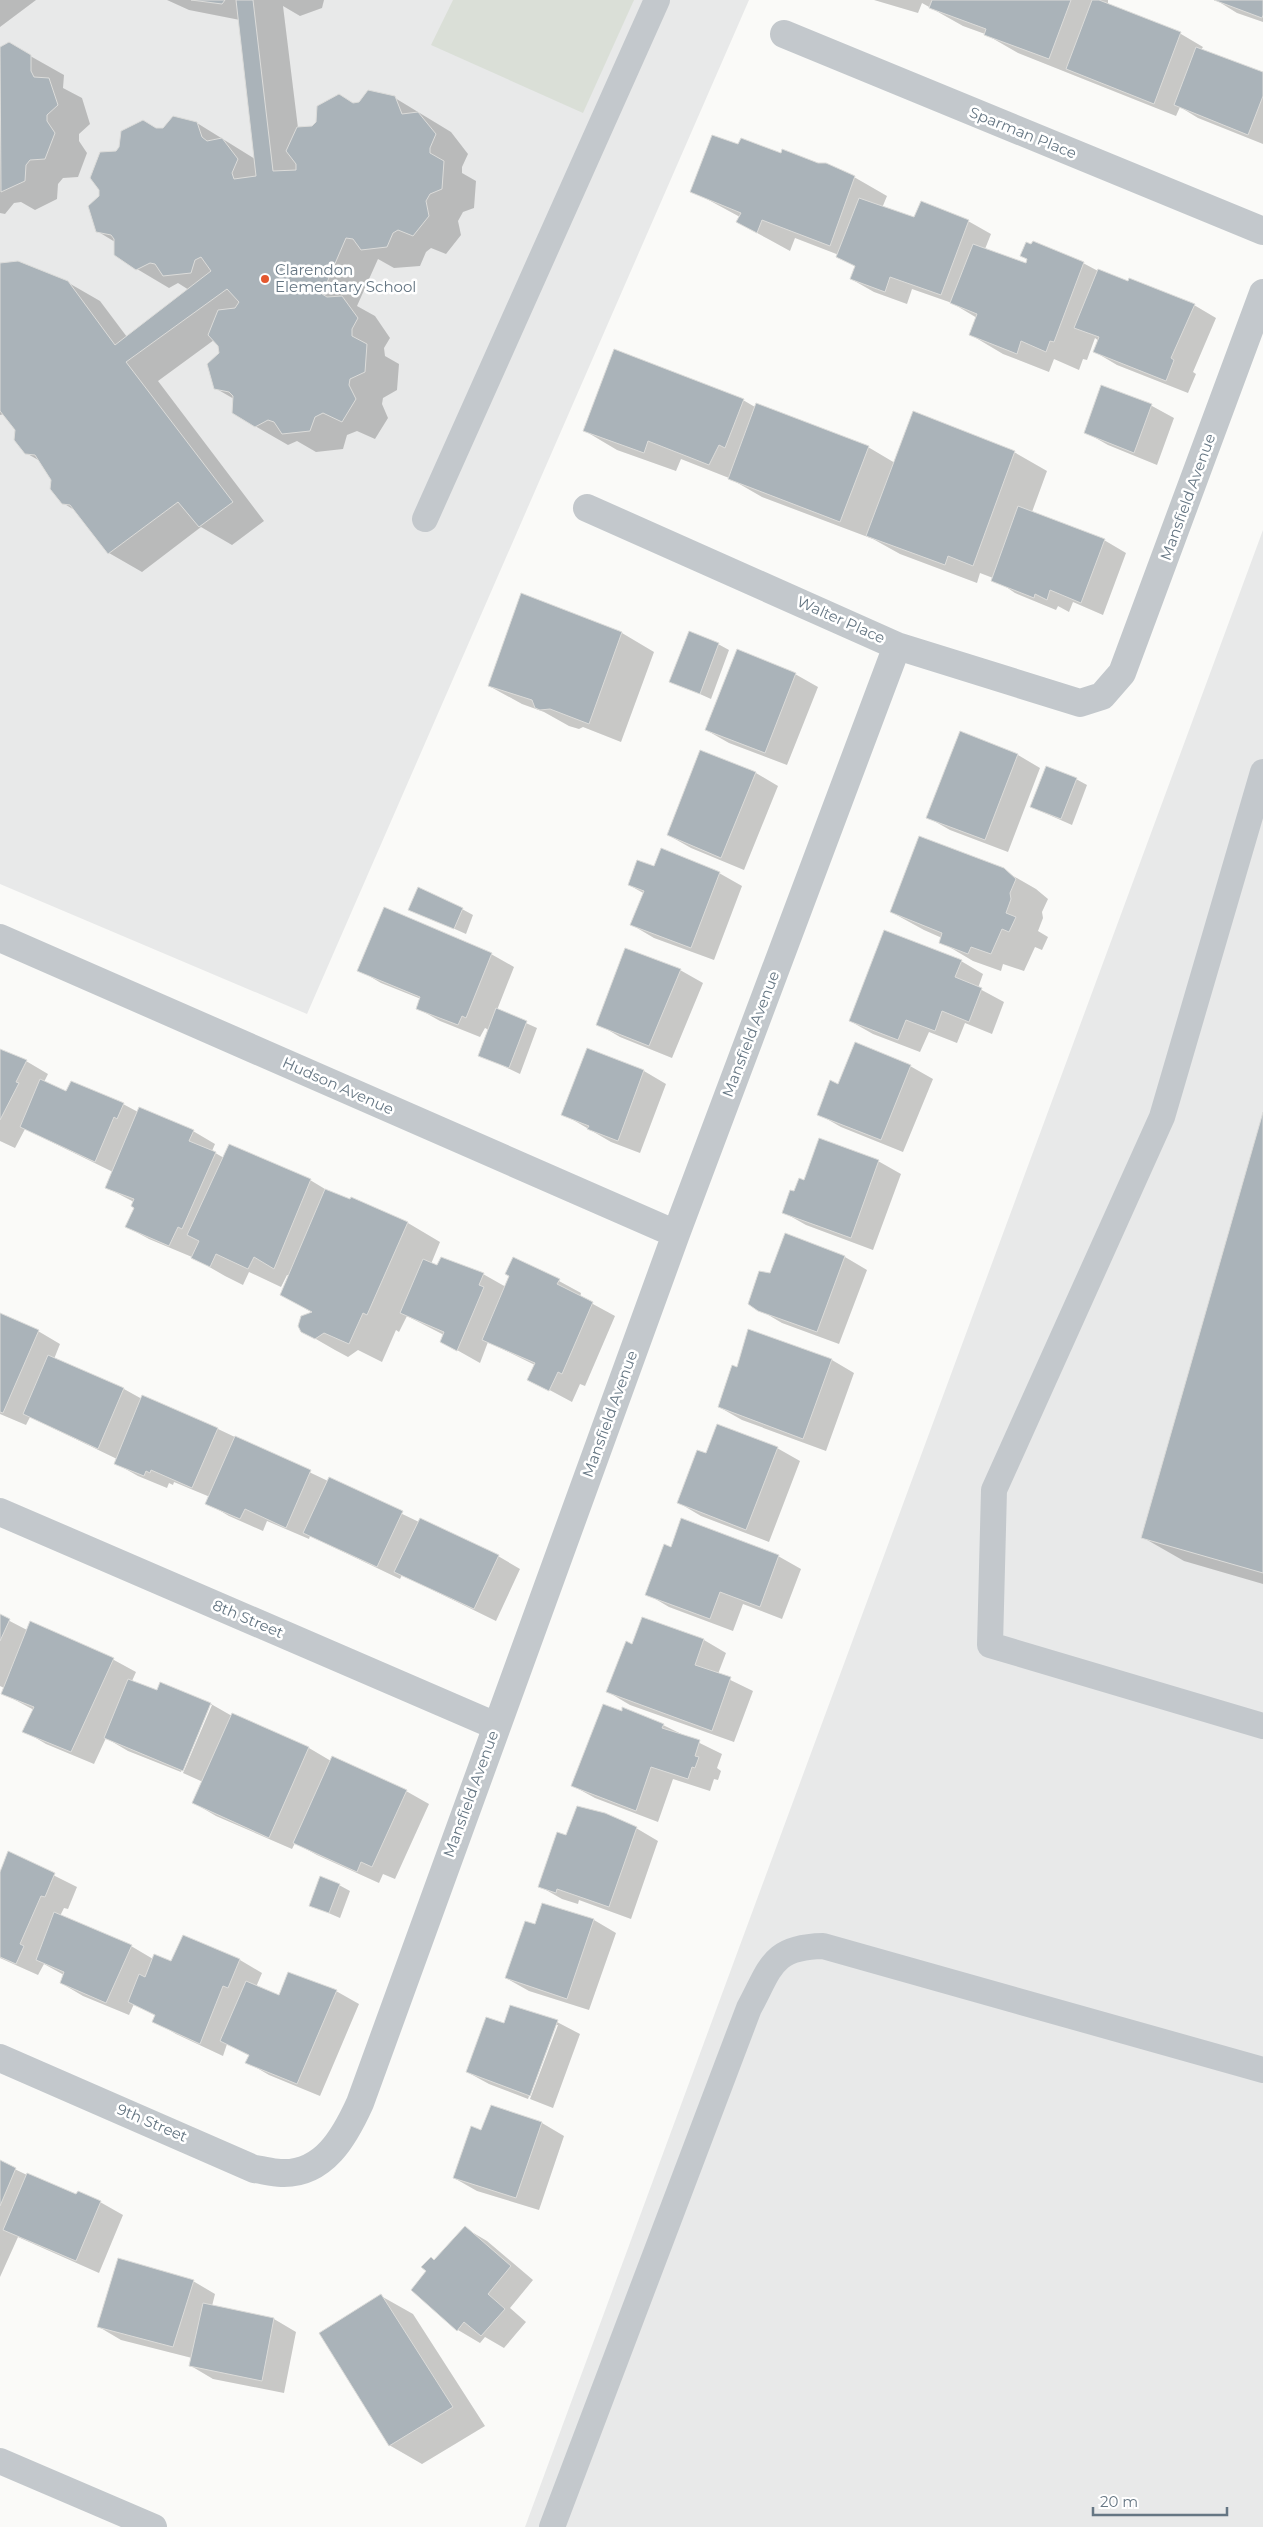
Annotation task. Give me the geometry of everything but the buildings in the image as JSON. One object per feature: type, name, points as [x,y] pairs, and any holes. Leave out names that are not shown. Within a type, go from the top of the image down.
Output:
[{"type":"street","name":"Sparman Place","points":[[784,34],[1263,231]]},
{"type":"street","name":"Mansfield Avenue","points":[[1102,696],[1122,673],[1263,293]]},
{"type":"street","name":"Walter Place","points":[[587,508],[897,646],[1080,703],[1102,696]]},
{"type":"street","name":"Mansfield Avenue","points":[[306,2169],[327,2155],[345,2135],[360,2103],[676,1234],[897,646]]},
{"type":"street","name":"Hudson Avenue","points":[[0,938],[676,1234]]},
{"type":"street","name":"8th Street","points":[[0,1512],[496,1726]]},
{"type":"street","name":"9th Street","points":[[0,2058],[254,2169],[282,2174],[306,2169]]},
{"type":"lane","points":[[425,519],[657,0]]},
{"type":"lane","points":[[1263,772],[1162,1117],[994,1490],[990,1645],[1263,1726]]},
{"type":"lane","points":[[552,2527],[749,2008],[776,1958],[801,1947],[823,1946],[1263,2070]]},
{"type":"lane","points":[[0,2461],[154,2527]]},
{"type":"shaded area","points":[[0,0],[749,0],[307,1014],[0,884]]},
{"type":"shaded area","points":[[453,0],[634,0],[583,113],[431,45]]},
{"type":"shaded area","points":[[1263,530],[1263,2527],[525,2527]]},
{"type":"place","name":"Clarendon Elementary School","points":[[265,279]]}]
